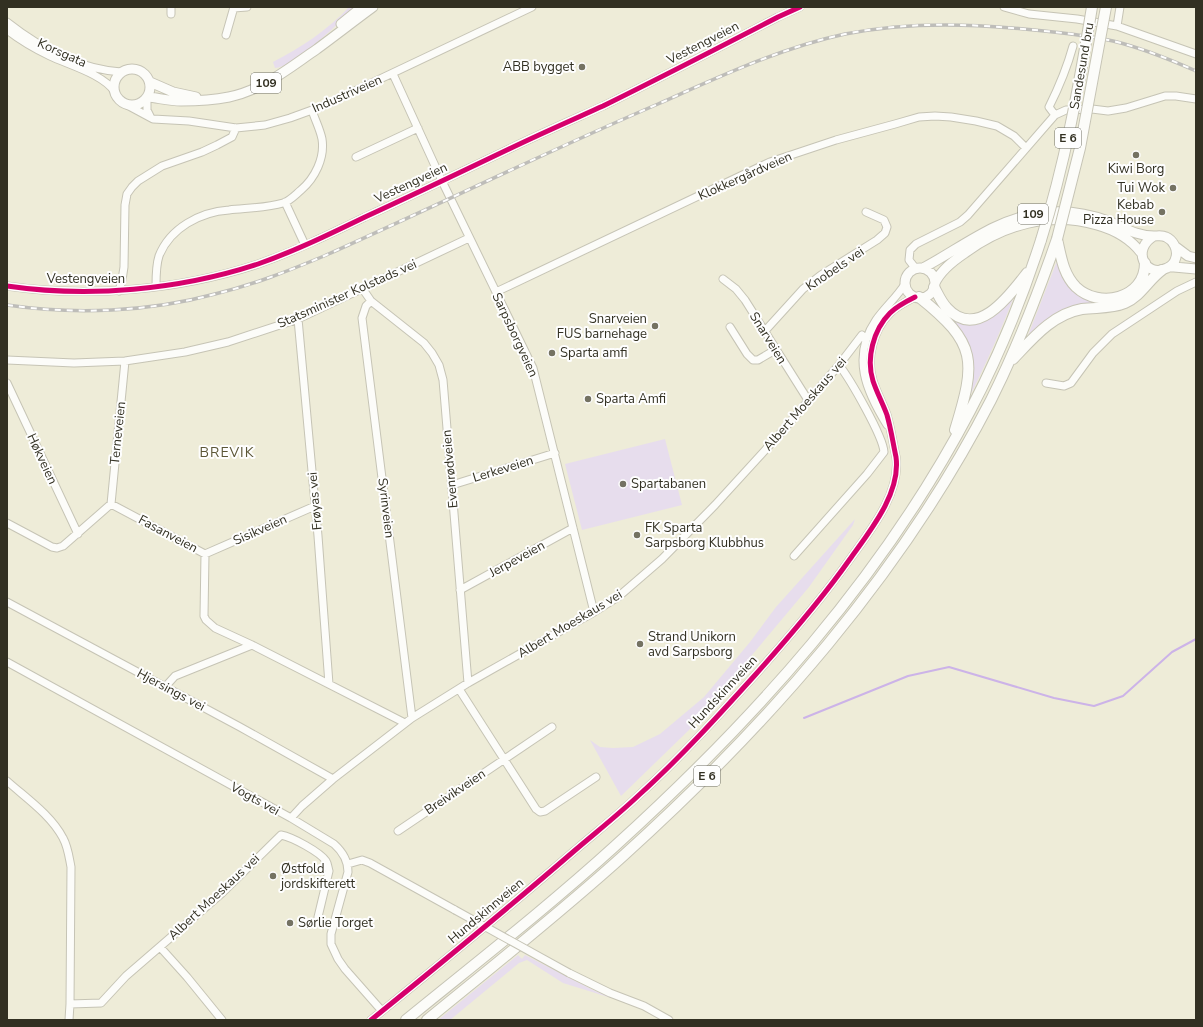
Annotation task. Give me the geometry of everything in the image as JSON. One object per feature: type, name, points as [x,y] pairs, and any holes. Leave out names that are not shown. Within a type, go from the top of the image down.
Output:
[{"type":"highway","name":"Sandesund bru","points":[[1033,265],[1065,155],[1092,7]]},
{"type":"highway","name":"Sandesund bru","points":[[1057,239],[1080,148],[1106,7]]},
{"type":"highway","name":"E 6","points":[[1057,239],[1068,277],[1082,292],[1095,298],[1115,298],[1132,291],[1140,281],[1145,268],[1143,259]]},
{"type":"highway","name":"E 6","points":[[427,1020],[569,903],[628,852],[707,776],[793,686],[862,601],[922,517],[969,441],[991,400],[1031,311],[1057,239]]},
{"type":"highway","name":"E 6","points":[[934,285],[942,302],[952,313],[964,318],[977,318],[988,314],[1000,305],[1033,265]]},
{"type":"highway","name":"E 6","points":[[406,1020],[556,897],[615,846],[693,772],[743,720],[807,649],[853,593],[915,505],[949,449],[970,412],[989,373],[1009,328],[1033,265]]},
{"type":"highway","name":"E 6","points":[[1007,366],[1034,337],[1051,322],[1076,311],[1125,303],[1138,294],[1152,278],[1166,269]]},
{"type":"highway","name":"E 6","points":[[917,297],[937,312],[954,330],[964,345],[968,361],[969,369],[967,386],[949,449]]},
{"type":"main road","name":"109","points":[[317,48],[362,7]]},
{"type":"main road","name":"109","points":[[127,105],[138,104],[147,97],[180,101],[231,97],[264,84],[288,70],[317,48],[339,34],[373,7]]},
{"type":"main road","name":"109","points":[[121,72],[133,68],[139,69],[144,72],[150,82],[173,92],[208,99]]},
{"type":"main road","points":[[121,72],[114,81],[114,92],[117,98],[127,105]]},
{"type":"main road","points":[[147,97],[151,87],[150,82]]},
{"type":"main road","name":"109","points":[[906,284],[908,275],[995,226],[1018,218],[1040,213],[1062,212],[1084,215],[1108,221],[1137,233],[1167,237],[1176,247],[1188,256],[1196,258]]},
{"type":"main road","name":"109","points":[[917,297],[928,295],[938,276],[944,269],[978,244],[1009,228],[1025,223],[1045,220],[1078,220],[1107,228],[1126,238],[1137,248],[1143,259],[1153,269],[1166,269],[1174,267],[1196,269]]},
{"type":"main road","points":[[1143,259],[1145,243],[1154,236]]},
{"type":"main road","points":[[1166,269],[1176,258],[1176,247]]},
{"type":"main road","points":[[919,269],[931,274],[934,285]]},
{"type":"main road","points":[[906,284],[910,293],[917,297]]},
{"type":"street","points":[[226,35],[230,17],[234,8],[247,7]]},
{"type":"street","name":"Industriveien","points":[[127,105],[150,116],[153,119],[188,121],[236,128],[265,125],[312,110],[393,74],[532,7]]},
{"type":"street","name":"Vestengveien","points":[[7,286],[50,291],[118,291],[224,274],[258,264],[305,245],[604,105],[800,7]]},
{"type":"street","points":[[1004,7],[1029,14],[1077,19],[1117,26],[1196,54]]},
{"type":"street","points":[[1117,26],[1120,7]]},
{"type":"street","name":"Korsgata","points":[[7,22],[33,41],[64,57],[104,70],[121,72]]},
{"type":"street","name":"Korsgata","points":[[7,30],[48,56],[96,77],[111,86],[114,92]]},
{"type":"street","points":[[1054,115],[1049,107],[1059,88],[1069,62],[1073,46]]},
{"type":"street","name":"Sarpsborgveien","points":[[393,74],[469,238],[533,368],[594,612]]},
{"type":"street","points":[[919,269],[909,260],[910,250],[916,244],[960,222],[968,215],[1054,115],[1066,110],[1092,109],[1108,111],[1126,108],[1165,96],[1196,99]]},
{"type":"street","points":[[147,97],[147,110],[150,116]]},
{"type":"street","points":[[156,286],[159,257],[170,238],[178,229],[212,212],[264,207],[285,202],[305,186],[312,178],[319,164],[322,141],[312,110]]},
{"type":"street","name":"Klokkergårdveien","points":[[496,292],[770,162],[821,145],[920,117],[935,116],[972,120],[997,126],[1014,136],[1026,148]]},
{"type":"street","points":[[118,291],[122,280],[124,267],[125,205],[127,194],[132,187],[162,166],[217,145],[232,136],[236,128]]},
{"type":"street","points":[[356,157],[418,128]]},
{"type":"street","points":[[285,202],[305,245]]},
{"type":"street","name":"Knobels vei","points":[[764,332],[803,289],[821,275],[877,240],[885,233],[887,226],[884,220],[866,212]]},
{"type":"street","name":"Statsminister Kolstads vei","points":[[7,360],[74,363],[125,361],[185,352],[228,342],[298,319],[469,238]]},
{"type":"street","name":"Snarveien","points":[[723,279],[736,289],[745,300],[775,350],[808,400]]},
{"type":"street","points":[[1046,383],[1064,386],[1071,383],[1075,380],[1093,352],[1112,334],[1177,291],[1196,282]]},
{"type":"street","points":[[890,430],[866,384],[862,368],[863,352],[868,335],[874,324],[906,284]]},
{"type":"street","name":"Evenrødveien","points":[[362,288],[371,300],[424,343],[438,364],[443,380],[468,683]]},
{"type":"street","name":"Hundskinnveien","points":[[371,1020],[528,891],[640,795],[717,717],[773,655],[827,591],[877,521],[893,484],[897,463],[887,415],[873,381],[870,366],[871,352],[874,338],[886,317],[894,309],[917,297]]},
{"type":"street","name":"Syrinveien","points":[[371,300],[366,306],[362,318],[408,721]]},
{"type":"street","name":"Frøyas vei","points":[[298,319],[326,622],[329,684]]},
{"type":"street","points":[[730,327],[747,354],[753,360],[758,360],[775,350]]},
{"type":"street","name":"Albert Moeskaus vei","points":[[291,818],[302,806],[333,779],[408,721],[468,683],[618,597],[662,559],[715,504],[839,365],[862,335]]},
{"type":"street","name":"Terneveien","points":[[112,504],[125,361]]},
{"type":"street","points":[[794,556],[884,452],[883,444],[866,411],[847,376],[839,365]]},
{"type":"street","name":"Høkveien","points":[[7,383],[78,534]]},
{"type":"street","name":"Lerkeveien","points":[[452,485],[555,453]]},
{"type":"street","points":[[7,523],[57,548],[63,546],[78,534],[112,504]]},
{"type":"street","name":"Fasanveien","points":[[112,504],[205,554],[203,609],[206,620],[215,628],[408,721]]},
{"type":"street","name":"Sisikveien","points":[[205,554],[315,506]]},
{"type":"street","name":"Jerpeveien","points":[[460,590],[573,528]]},
{"type":"street","name":"Hjersings vei","points":[[7,602],[240,727],[333,779]]},
{"type":"street","points":[[165,687],[175,676],[252,646]]},
{"type":"street","name":"Vogts vei","points":[[7,662],[291,818],[334,844],[340,849],[348,864]]},
{"type":"street","points":[[459,689],[536,809],[540,812],[545,811],[596,778]]},
{"type":"street","name":"Breivikveien","points":[[398,831],[552,727]]},
{"type":"street","points":[[7,781],[54,824],[64,838],[69,853],[71,867],[69,1020]]},
{"type":"street","name":"Albert Moeskaus vei","points":[[70,1004],[101,1003],[126,976],[222,893],[281,835],[288,836],[315,852],[326,861],[328,865],[329,871],[318,917]]},
{"type":"street","points":[[382,1011],[345,969],[338,959],[331,944],[331,934],[348,872],[348,864],[362,860],[569,972],[610,993],[644,1006],[669,1020]]},
{"type":"street","points":[[160,947],[222,1020]]},
{"type":"shaded area","points":[[349,7],[356,7],[305,52],[283,66],[275,68],[273,62],[313,38]]},
{"type":"shaded area","points":[[1057,261],[1093,301],[1092,305],[1027,338]]},
{"type":"shaded area","points":[[1016,291],[993,347],[966,402],[972,377],[972,358],[965,340],[949,319],[952,317],[964,322]]},
{"type":"shaded area","name":"Spartabanen","points":[[665,439],[682,505],[582,530],[565,464]]},
{"type":"shaded area","points":[[855,519],[853,525],[809,587],[689,730],[621,796],[590,740],[600,747],[633,747],[660,734],[704,697],[750,642],[776,607]]},
{"type":"shaded area","points":[[518,955],[522,959],[525,955],[593,990],[621,1001],[563,983],[527,960],[519,963],[450,1020],[438,1020]]},
{"type":"waterway","points":[[804,718],[908,676],[949,667],[1054,698],[1094,706],[1123,696],[1172,652],[1196,639]]},
{"type":"railway","points":[[7,305],[85,311],[138,308],[190,300],[257,282],[324,256],[574,141],[750,64],[797,47],[845,34],[866,30],[907,26],[970,25],[1088,36],[1134,47],[1196,71]]},
{"type":"cycle path","points":[[7,286],[38,290],[70,291],[134,289],[165,286],[197,280],[258,264],[312,242],[603,106],[800,7]]},
{"type":"cycle path","points":[[371,1020],[523,895],[615,817],[654,781],[699,736],[756,674],[828,589],[875,524],[889,498],[894,484],[896,457],[887,415],[873,381],[871,372],[870,363],[872,345],[879,328],[890,313],[915,297]]},
{"type":"place","name":"ABB bygget","points":[[582,67]]},
{"type":"place","name":"Kiwi Borg","points":[[1136,155]]},
{"type":"place","name":"Tui Wok","points":[[1173,188]]},
{"type":"place","name":"Kebab Pizza House","points":[[1162,212]]},
{"type":"place","name":"Snarveien FUS barnehage","points":[[655,326]]},
{"type":"place","name":"Sparta amfi","points":[[552,353]]},
{"type":"place","name":"Sparta Amfi","points":[[588,399]]},
{"type":"place","name":"Spartabanen","points":[[623,484]]},
{"type":"place","name":"FK Sparta Sarpsborg Klubbhus","points":[[637,535]]},
{"type":"place","name":"Strand Unikorn avd Sarpsborg","points":[[640,644]]},
{"type":"place","name":"Østfold jordskifterett","points":[[273,876]]},
{"type":"place","name":"Sørlie Torget","points":[[290,923]]},
{"type":"district","name":"BREVIK","points":[[227,452]]}]
